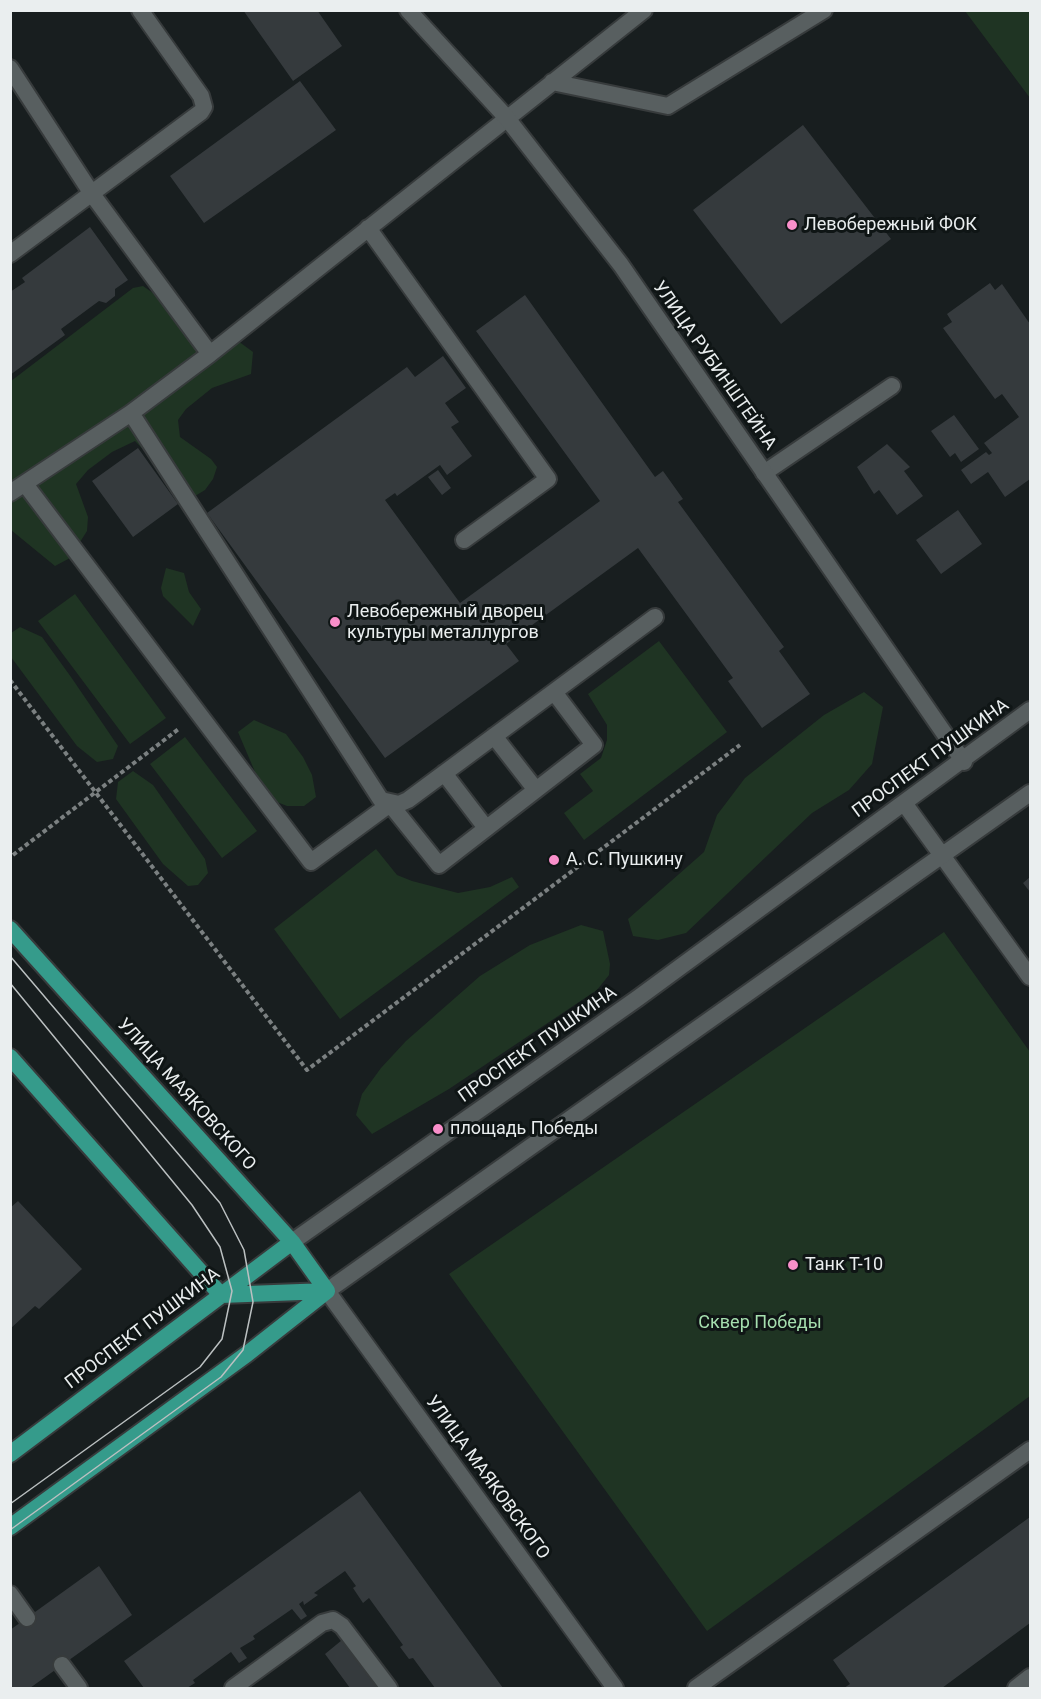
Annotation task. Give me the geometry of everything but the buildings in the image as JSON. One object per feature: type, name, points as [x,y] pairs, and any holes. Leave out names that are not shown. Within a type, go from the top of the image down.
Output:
[{"type":"main road","name":"УЛИЦА МАЯКОВСКОГО","points":[[10,929],[292,1242],[327,1291]]},
{"type":"main road","points":[[10,1057],[221,1295],[327,1291]]},
{"type":"main road","name":"ПРОСПЕКТ ПУШКИНА","points":[[10,1455],[292,1242]]},
{"type":"main road","points":[[10,1527],[247,1353],[327,1291]]},
{"type":"street","points":[[10,254],[198,116],[204,107],[201,96],[140,10]]},
{"type":"street","name":"УЛИЦА РУБИНШТЕЙНА","points":[[408,10],[506,117],[621,265],[964,762]]},
{"type":"street","points":[[644,10],[506,117],[210,354],[131,413],[18,488],[200,713],[311,862],[390,804],[408,800],[656,617]]},
{"type":"street","points":[[552,82],[668,106],[824,10]]},
{"type":"street","points":[[10,68],[92,194],[210,354]]},
{"type":"street","points":[[368,228],[548,479],[464,540]]},
{"type":"street","points":[[764,472],[892,386]]},
{"type":"street","points":[[131,413],[374,794],[390,804],[439,865],[594,745],[554,692]]},
{"type":"street","name":"ПРОСПЕКТ ПУШКИНА","points":[[292,1242],[629,1004],[904,803],[964,762],[1030,710]]},
{"type":"street","points":[[494,736],[536,790]]},
{"type":"street","points":[[444,773],[486,828]]},
{"type":"street","points":[[327,1291],[1030,793]]},
{"type":"street","points":[[904,803],[1030,977]]},
{"type":"street","name":"УЛИЦА МАЯКОВСКОГО","points":[[327,1291],[615,1689]]},
{"type":"street","points":[[696,1689],[1030,1450]]},
{"type":"street","points":[[10,1594],[27,1618]]},
{"type":"street","points":[[233,1689],[322,1623],[333,1620],[342,1626],[389,1689]]},
{"type":"street","points":[[62,1665],[79,1689]]},
{"type":"street","points":[[1016,1689],[1030,1677]]},
{"type":"path","points":[[10,680],[307,1070],[740,745]]},
{"type":"path","points":[[13,855],[200,713]]},
{"type":"green space","points":[[965,11],[1030,11],[1030,98]]},
{"type":"green space","points":[[143,286],[153,293],[189,340],[238,341],[253,352],[251,374],[212,388],[186,409],[178,420],[180,437],[211,459],[217,467],[213,479],[205,490],[185,502],[155,462],[135,441],[112,452],[88,470],[76,484],[88,517],[87,531],[70,558],[55,566],[11,530],[11,381],[133,288]]},
{"type":"green space","points":[[166,568],[184,573],[189,592],[201,609],[193,626],[163,596],[161,588]]},
{"type":"green space","points":[[75,594],[166,718],[130,744],[38,621]]},
{"type":"green space","points":[[20,627],[42,637],[71,677],[118,746],[113,759],[97,762],[77,746],[11,657],[11,633]]},
{"type":"green space","points":[[659,641],[727,732],[584,840],[564,813],[593,791],[580,774],[601,758],[607,740],[607,725],[588,694]]},
{"type":"green space","points":[[864,692],[883,707],[872,764],[849,790],[812,813],[686,933],[658,940],[633,936],[628,919],[704,852],[717,815],[745,778],[824,715]]},
{"type":"green space","points":[[254,720],[286,734],[303,757],[312,775],[316,797],[304,806],[287,806],[277,802],[261,786],[238,732]]},
{"type":"green space","points":[[185,737],[257,831],[222,858],[150,764]]},
{"type":"green space","points":[[133,771],[153,785],[205,859],[208,873],[198,885],[188,886],[163,864],[116,799],[118,782]]},
{"type":"green space","points":[[376,849],[397,875],[412,881],[458,893],[490,887],[512,877],[519,887],[340,1019],[274,929]]},
{"type":"green space","points":[[581,925],[603,931],[610,964],[609,975],[597,990],[449,1089],[372,1134],[356,1115],[362,1094],[381,1068],[406,1041],[480,976],[530,945]]},
{"type":"green space","name":"Сквер Победы","points":[[944,932],[1030,1052],[1030,1396],[707,1631],[449,1274]]},
{"type":"tram line","points":[[10,956],[220,1203],[244,1250],[253,1302],[243,1350],[221,1377],[10,1530]]},
{"type":"tram line","points":[[10,983],[192,1205],[220,1247],[232,1291],[222,1339],[200,1367],[10,1504]]},
{"type":"place","name":"Левобережный ФОК","points":[[792,225]]},
{"type":"place","name":"Левобережный дворец культуры металлургов","points":[[335,622]]},
{"type":"place","name":"А. С. Пушкину","points":[[554,860]]},
{"type":"place","name":"площадь Победы","points":[[438,1129]]},
{"type":"place","name":"Танк Т-10","points":[[793,1265]]}]
